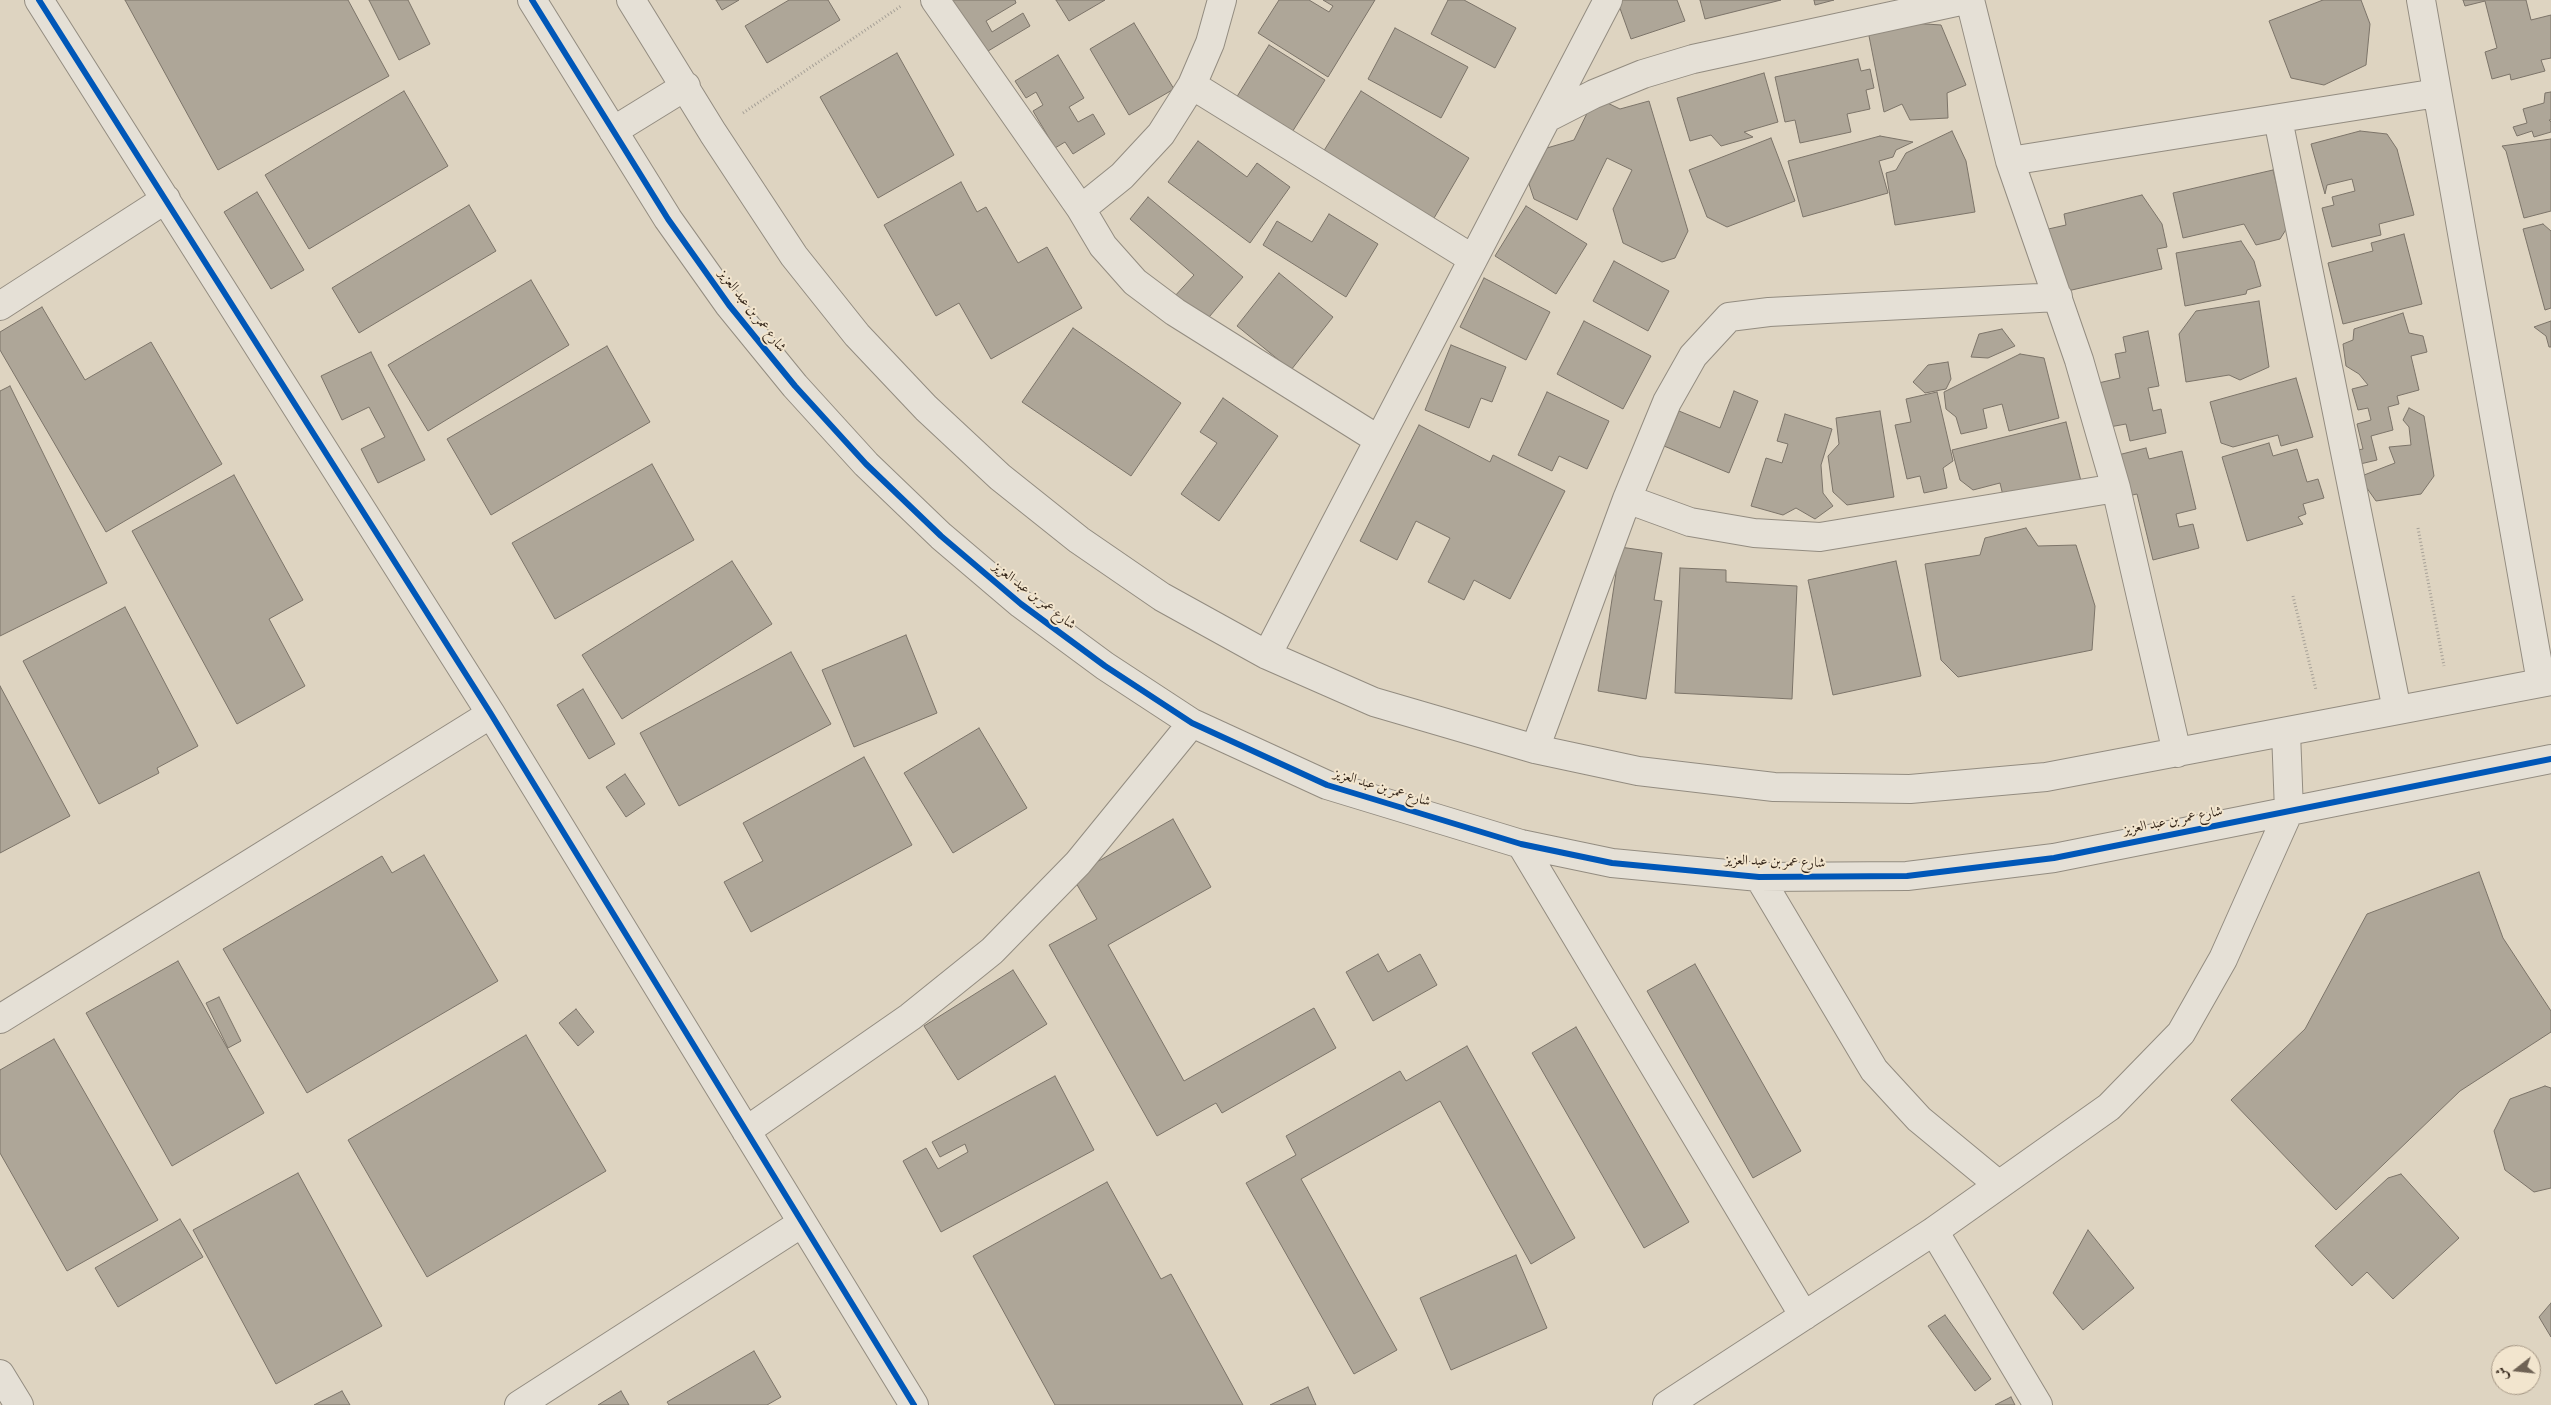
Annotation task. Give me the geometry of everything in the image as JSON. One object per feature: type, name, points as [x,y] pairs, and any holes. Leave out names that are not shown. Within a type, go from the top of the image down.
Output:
[{"type":"street","points":[[39,0],[491,714],[914,1405]]},
{"type":"street","name":"شارع عمر بن عبد العزيز","points":[[532,0],[668,219],[729,305],[795,386],[866,464],[941,536],[1021,604],[1104,666],[1192,723],[1327,785],[1521,844],[1612,862],[1760,877],[1908,876],[2054,858],[2551,759]]},
{"type":"street","points":[[631,0],[686,86],[713,133],[794,256],[857,335],[926,408],[1000,477],[1079,540],[1162,596],[1267,655],[1374,702],[1535,749],[1638,772],[1774,787],[1910,789],[2046,777],[2546,681],[2421,0]]},
{"type":"street","points":[[935,0],[1080,209],[1103,246],[1136,282],[1176,312],[1378,440]]},
{"type":"street","points":[[1080,209],[1122,176],[1161,134],[1192,85],[1210,43],[1222,0]]},
{"type":"street","points":[[1267,655],[1608,0]]},
{"type":"street","points":[[1547,118],[1594,94],[1643,74],[1693,59],[1965,0]]},
{"type":"street","points":[[1970,0],[2010,161],[2079,360],[2116,488],[2177,753]]},
{"type":"street","points":[[1192,85],[1473,259]]},
{"type":"street","points":[[613,130],[686,86]]},
{"type":"street","points":[[2010,161],[2437,93]]},
{"type":"street","points":[[2278,119],[2397,710]]},
{"type":"street","points":[[0,306],[166,198]]},
{"type":"street","points":[[1535,749],[1627,499],[1667,402],[1693,356],[1729,317],[1769,312],[2058,297]]},
{"type":"street","points":[[1627,499],[1690,522],[1754,533],[1820,537],[2116,488]]},
{"type":"street","points":[[0,1019],[491,714]]},
{"type":"street","points":[[746,1131],[910,1017],[992,951],[1078,863],[1192,723]]},
{"type":"street","points":[[1666,1405],[1934,1230],[2109,1107],[2181,1033],[2223,959],[2288,811],[2286,732]]},
{"type":"street","points":[[1521,844],[1804,1316]]},
{"type":"street","points":[[1760,877],[1874,1070],[1919,1119],[1999,1185]]},
{"type":"street","points":[[519,1405],[802,1223]]},
{"type":"street","points":[[1934,1230],[2038,1405]]},
{"type":"street","points":[[0,1374],[19,1405]]},
{"type":"path","points":[[713,133],[910,0]]},
{"type":"path","points":[[2418,528],[2450,699]]},
{"type":"path","points":[[2293,596],[2324,725]]},
{"type":"building","points":[[125,0],[348,0],[389,76],[218,170]]},
{"type":"building","points":[[369,0],[408,0],[430,44],[399,60]]},
{"type":"building","points":[[716,0],[739,0],[722,10]]},
{"type":"building","points":[[789,0],[828,0],[840,20],[767,63],[745,26]]},
{"type":"building","points":[[945,0],[1015,0],[1016,3],[986,21],[992,32],[1023,13],[1030,26],[978,57]]},
{"type":"building","points":[[1056,0],[1105,0],[1069,21]]},
{"type":"building","points":[[1279,0],[1309,0],[1329,12],[1333,6],[1323,0],[1375,0],[1328,77],[1258,33]]},
{"type":"building","points":[[1448,0],[1464,0],[1516,28],[1495,68],[1431,34]]},
{"type":"building","points":[[1617,0],[1677,0],[1685,21],[1631,39]]},
{"type":"building","points":[[1700,0],[1781,0],[1705,19]]},
{"type":"building","points":[[1814,0],[1834,0],[1815,5]]},
{"type":"building","points":[[2323,0],[2361,0],[2370,24],[2366,65],[2324,85],[2291,78],[2269,21]]},
{"type":"building","points":[[2463,0],[2526,0],[2531,20],[2551,15],[2551,58],[2541,60],[2545,71],[2511,80],[2510,74],[2492,79],[2485,52],[2497,48],[2485,1],[2465,6]]},
{"type":"building","points":[[1134,23],[1174,89],[1129,115],[1090,49]]},
{"type":"building","points":[[1911,23],[1941,25],[1966,85],[1947,93],[1948,118],[1910,120],[1902,104],[1884,112],[1868,31]]},
{"type":"building","points":[[1395,28],[1468,67],[1441,118],[1368,79]]},
{"type":"building","points":[[1269,45],[1325,80],[1289,137],[1233,103]]},
{"type":"building","points":[[897,53],[954,155],[878,198],[820,97]]},
{"type":"building","points":[[1058,55],[1084,98],[1069,107],[1078,122],[1093,114],[1105,134],[1073,154],[1065,142],[1055,148],[1033,111],[1043,105],[1036,92],[1026,98],[1015,81]]},
{"type":"building","points":[[1858,59],[1861,71],[1870,69],[1874,88],[1866,90],[1870,109],[1847,114],[1851,132],[1800,143],[1795,120],[1785,122],[1775,77]]},
{"type":"building","points":[[1764,73],[1778,122],[1744,132],[1753,137],[1721,146],[1711,135],[1690,141],[1677,98]]},
{"type":"building","points":[[404,91],[448,166],[309,249],[265,175]]},
{"type":"building","points":[[1361,91],[1469,158],[1430,225],[1320,157]]},
{"type":"building","points":[[2551,92],[2551,120],[2549,120],[2551,122],[2551,132],[2534,137],[2532,131],[2517,136],[2513,127],[2527,123],[2523,109],[2544,103],[2545,93]]},
{"type":"building","points":[[1595,97],[1620,109],[1649,101],[1688,231],[1675,258],[1662,262],[1623,243],[1613,209],[1632,170],[1607,158],[1577,220],[1534,199],[1529,184],[1547,148],[1574,140]]},
{"type":"building","points":[[1952,131],[1966,161],[1975,212],[1895,225],[1886,173],[1896,170],[1906,153]]},
{"type":"building","points":[[2360,131],[2387,134],[2397,149],[2414,215],[2379,224],[2381,235],[2332,247],[2322,208],[2334,205],[2332,197],[2355,191],[2352,179],[2327,185],[2325,194],[2311,144]]},
{"type":"building","points":[[1880,136],[1913,142],[1896,150],[1893,157],[1879,161],[1888,193],[1803,217],[1788,161]]},
{"type":"building","points":[[1771,138],[1795,201],[1727,227],[1707,217],[1689,170]]},
{"type":"building","points":[[2551,139],[2551,211],[2524,218],[2506,151],[2502,146]]},
{"type":"building","points":[[1198,141],[1247,177],[1257,163],[1290,187],[1250,243],[1168,182]]},
{"type":"building","points":[[2273,170],[2287,228],[2280,239],[2256,245],[2244,224],[2183,238],[2173,193]]},
{"type":"building","points":[[961,182],[977,212],[986,207],[1018,263],[1047,247],[1082,308],[991,359],[959,303],[936,316],[884,225]]},
{"type":"building","points":[[257,192],[304,270],[271,289],[224,212]]},
{"type":"building","points":[[2142,195],[2162,224],[2167,247],[2157,249],[2162,269],[2059,293],[2044,230],[2066,225],[2064,214]]},
{"type":"building","points":[[1148,197],[1243,277],[1204,323],[1174,297],[1194,275],[1130,219]]},
{"type":"building","points":[[469,205],[496,251],[359,333],[332,288]]},
{"type":"building","points":[[1526,206],[1587,244],[1556,294],[1495,256]]},
{"type":"building","points":[[1329,214],[1378,244],[1346,297],[1263,245],[1277,221],[1312,242]]},
{"type":"building","points":[[2543,224],[2551,231],[2551,308],[2545,310],[2523,229]]},
{"type":"building","points":[[2404,234],[2422,304],[2343,324],[2328,263],[2373,251],[2371,243]]},
{"type":"building","points":[[2241,241],[2254,261],[2261,286],[2247,290],[2246,294],[2185,306],[2176,253]]},
{"type":"building","points":[[1614,261],[1669,291],[1648,331],[1593,301]]},
{"type":"building","points":[[1279,273],[1333,317],[1291,370],[1237,326]]},
{"type":"building","points":[[1484,278],[1550,312],[1526,360],[1460,327]]},
{"type":"building","points":[[531,280],[569,345],[428,431],[388,365]]},
{"type":"building","points":[[2259,301],[2269,367],[2240,380],[2229,375],[2186,382],[2179,334],[2196,311]]},
{"type":"building","points":[[42,307],[85,380],[151,342],[222,464],[106,532],[0,350],[0,332]]},
{"type":"building","points":[[2403,313],[2409,333],[2423,336],[2427,352],[2411,356],[2419,390],[2397,396],[2399,404],[2388,407],[2393,430],[2371,436],[2377,460],[2356,465],[2352,451],[2363,449],[2357,424],[2371,420],[2368,408],[2358,410],[2352,389],[2368,385],[2359,374],[2346,366],[2343,344],[2353,340],[2354,329]]},
{"type":"building","points":[[1584,321],[1651,356],[1623,409],[1557,374]]},
{"type":"building","points":[[2551,321],[2551,347],[2549,347],[2546,336],[2534,327]]},
{"type":"building","points":[[1073,328],[1181,403],[1131,476],[1022,402]]},
{"type":"building","points":[[2002,329],[2015,346],[1988,358],[1971,357],[1979,334]]},
{"type":"building","points":[[2148,331],[2159,386],[2148,388],[2153,411],[2161,409],[2166,433],[2130,441],[2126,424],[2104,428],[2094,384],[2120,378],[2115,354],[2126,352],[2123,337]]},
{"type":"building","points":[[1451,345],[1506,367],[1492,402],[1481,398],[1469,428],[1425,410]]},
{"type":"building","points":[[607,346],[650,422],[491,515],[447,439]]},
{"type":"building","points":[[371,352],[425,460],[378,483],[361,449],[385,437],[369,407],[342,420],[321,376]]},
{"type":"building","points":[[2020,354],[2044,358],[2059,418],[2009,431],[2002,404],[1983,409],[1987,428],[1961,434],[1956,417],[1946,409],[1944,392]]},
{"type":"building","points":[[1948,362],[1951,379],[1946,389],[1925,393],[1913,382],[1928,365]]},
{"type":"building","points":[[2296,378],[2313,437],[2281,446],[2278,435],[2233,447],[2221,443],[2210,402]]},
{"type":"building","points":[[10,386],[107,583],[0,636],[0,391]]},
{"type":"building","points":[[1734,391],[1758,401],[1729,473],[1664,446],[1679,411],[1720,428]]},
{"type":"building","points":[[1547,392],[1609,421],[1587,469],[1559,456],[1552,471],[1518,455]]},
{"type":"building","points":[[1937,392],[1953,461],[1943,468],[1947,488],[1924,493],[1920,476],[1907,479],[1895,425],[1911,422],[1906,399]]},
{"type":"building","points":[[1223,398],[1278,436],[1219,521],[1181,494],[1217,443],[1200,432]]},
{"type":"building","points":[[2409,408],[2424,416],[2434,476],[2421,494],[2376,501],[2359,477],[2395,463],[2389,447],[2411,445],[2409,427],[2403,420]]},
{"type":"building","points":[[1880,411],[1894,497],[1847,505],[1833,492],[1828,456],[1839,444],[1836,418]]},
{"type":"building","points":[[1785,414],[1832,429],[1821,465],[1823,493],[1833,506],[1815,519],[1796,508],[1783,515],[1751,506],[1766,458],[1782,463],[1788,444],[1777,441]]},
{"type":"building","points":[[2066,422],[2082,485],[2005,504],[2000,483],[1973,490],[1960,480],[1952,450]]},
{"type":"building","points":[[1419,425],[1490,462],[1493,455],[1565,491],[1510,599],[1474,580],[1464,600],[1428,582],[1450,538],[1416,521],[1397,560],[1360,541]]},
{"type":"building","points":[[2269,443],[2273,456],[2297,449],[2307,482],[2318,479],[2324,498],[2303,504],[2306,514],[2298,517],[2303,524],[2247,541],[2222,457]]},
{"type":"building","points":[[2146,448],[2149,459],[2182,451],[2196,509],[2176,514],[2179,527],[2193,524],[2199,548],[2153,560],[2137,494],[2128,496],[2118,455]]},
{"type":"building","points":[[652,464],[694,540],[555,619],[512,543]]},
{"type":"building","points":[[234,475],[303,600],[269,619],[305,686],[237,724],[132,531]]},
{"type":"building","points":[[2026,528],[2038,546],[2076,545],[2095,606],[2092,650],[1958,677],[1941,660],[1925,564],[1980,555],[1985,538]]},
{"type":"building","points":[[1620,547],[1662,553],[1654,600],[1662,601],[1646,699],[1598,691]]},
{"type":"building","points":[[732,561],[772,624],[622,719],[582,655]]},
{"type":"building","points":[[1896,561],[1921,676],[1833,695],[1808,580]]},
{"type":"building","points":[[1680,568],[1726,570],[1726,582],[1797,586],[1792,699],[1675,693]]},
{"type":"building","points":[[125,607],[198,746],[157,768],[159,773],[99,804],[23,661]]},
{"type":"building","points":[[906,635],[937,713],[854,747],[822,670]]},
{"type":"building","points":[[791,652],[831,724],[679,806],[640,733]]},
{"type":"building","points":[[0,686],[70,816],[0,853]]},
{"type":"building","points":[[583,689],[615,744],[589,759],[557,705]]},
{"type":"building","points":[[979,728],[1027,808],[953,853],[904,773]]},
{"type":"building","points":[[864,757],[912,845],[751,932],[724,882],[763,861],[743,823]]},
{"type":"building","points":[[625,774],[645,804],[626,817],[606,787]]},
{"type":"building","points":[[1173,819],[1211,887],[1108,945],[1184,1081],[1314,1008],[1336,1048],[1222,1113],[1216,1103],[1157,1136],[1049,945],[1097,919],[1072,876]]},
{"type":"building","points":[[424,855],[498,981],[307,1093],[223,949],[382,856],[392,873]]},
{"type":"building","points":[[2479,872],[2503,938],[2551,1011],[2551,1032],[2460,1091],[2336,1210],[2231,1100],[2305,1029],[2367,914]]},
{"type":"building","points":[[1378,954],[1388,972],[1420,954],[1437,985],[1373,1021],[1346,972]]},
{"type":"building","points":[[178,961],[264,1113],[172,1166],[86,1013]]},
{"type":"building","points":[[1695,964],[1801,1151],[1753,1178],[1647,991]]},
{"type":"building","points":[[1013,970],[1047,1024],[958,1080],[924,1026]]},
{"type":"building","points":[[219,997],[241,1041],[228,1048],[206,1003]]},
{"type":"building","points":[[576,1009],[594,1032],[578,1046],[559,1023]]},
{"type":"building","points":[[1576,1027],[1689,1222],[1644,1248],[1532,1053]]},
{"type":"building","points":[[526,1035],[606,1171],[427,1277],[348,1140]]},
{"type":"building","points":[[54,1039],[158,1220],[67,1271],[0,1153],[0,1070]]},
{"type":"building","points":[[1467,1046],[1575,1238],[1531,1264],[1440,1101],[1301,1179],[1397,1350],[1354,1374],[1246,1183],[1296,1155],[1286,1136],[1400,1071],[1406,1081]]},
{"type":"building","points":[[1055,1076],[1094,1150],[941,1232],[903,1161],[926,1148],[938,1169],[968,1152],[965,1144],[940,1157],[932,1142]]},
{"type":"building","points":[[2545,1086],[2551,1088],[2551,1188],[2534,1192],[2505,1170],[2494,1131],[2510,1099]]},
{"type":"building","points":[[298,1173],[382,1326],[276,1384],[193,1230]]},
{"type":"building","points":[[2401,1174],[2459,1238],[2393,1299],[2367,1272],[2352,1286],[2315,1246],[2388,1178]]},
{"type":"building","points":[[1107,1182],[1161,1279],[1171,1274],[1243,1405],[1055,1405],[973,1256]]},
{"type":"building","points":[[180,1219],[203,1257],[118,1307],[95,1268]]},
{"type":"building","points":[[2088,1230],[2134,1288],[2083,1330],[2053,1293]]},
{"type":"building","points":[[1516,1255],[1547,1328],[1451,1370],[1420,1298]]},
{"type":"building","points":[[2551,1303],[2551,1337],[2539,1317]]},
{"type":"building","points":[[1945,1315],[1991,1379],[1975,1391],[1928,1326]]},
{"type":"building","points":[[754,1351],[781,1397],[767,1405],[669,1405],[667,1402]]},
{"type":"building","points":[[1308,1387],[1316,1405],[1270,1405]]},
{"type":"building","points":[[342,1391],[350,1405],[314,1405]]},
{"type":"building","points":[[621,1391],[629,1405],[598,1405]]},
{"type":"building","points":[[2011,1397],[2015,1405],[1995,1405]]},
{"type":"cycle path","points":[[39,0],[491,714],[914,1405]]},
{"type":"cycle path","points":[[532,0],[668,219],[729,305],[795,386],[866,464],[941,536],[1021,604],[1105,666],[1192,723],[1327,785],[1521,844],[1612,863],[1759,877],[1907,876],[2054,858],[2551,759]]}]
